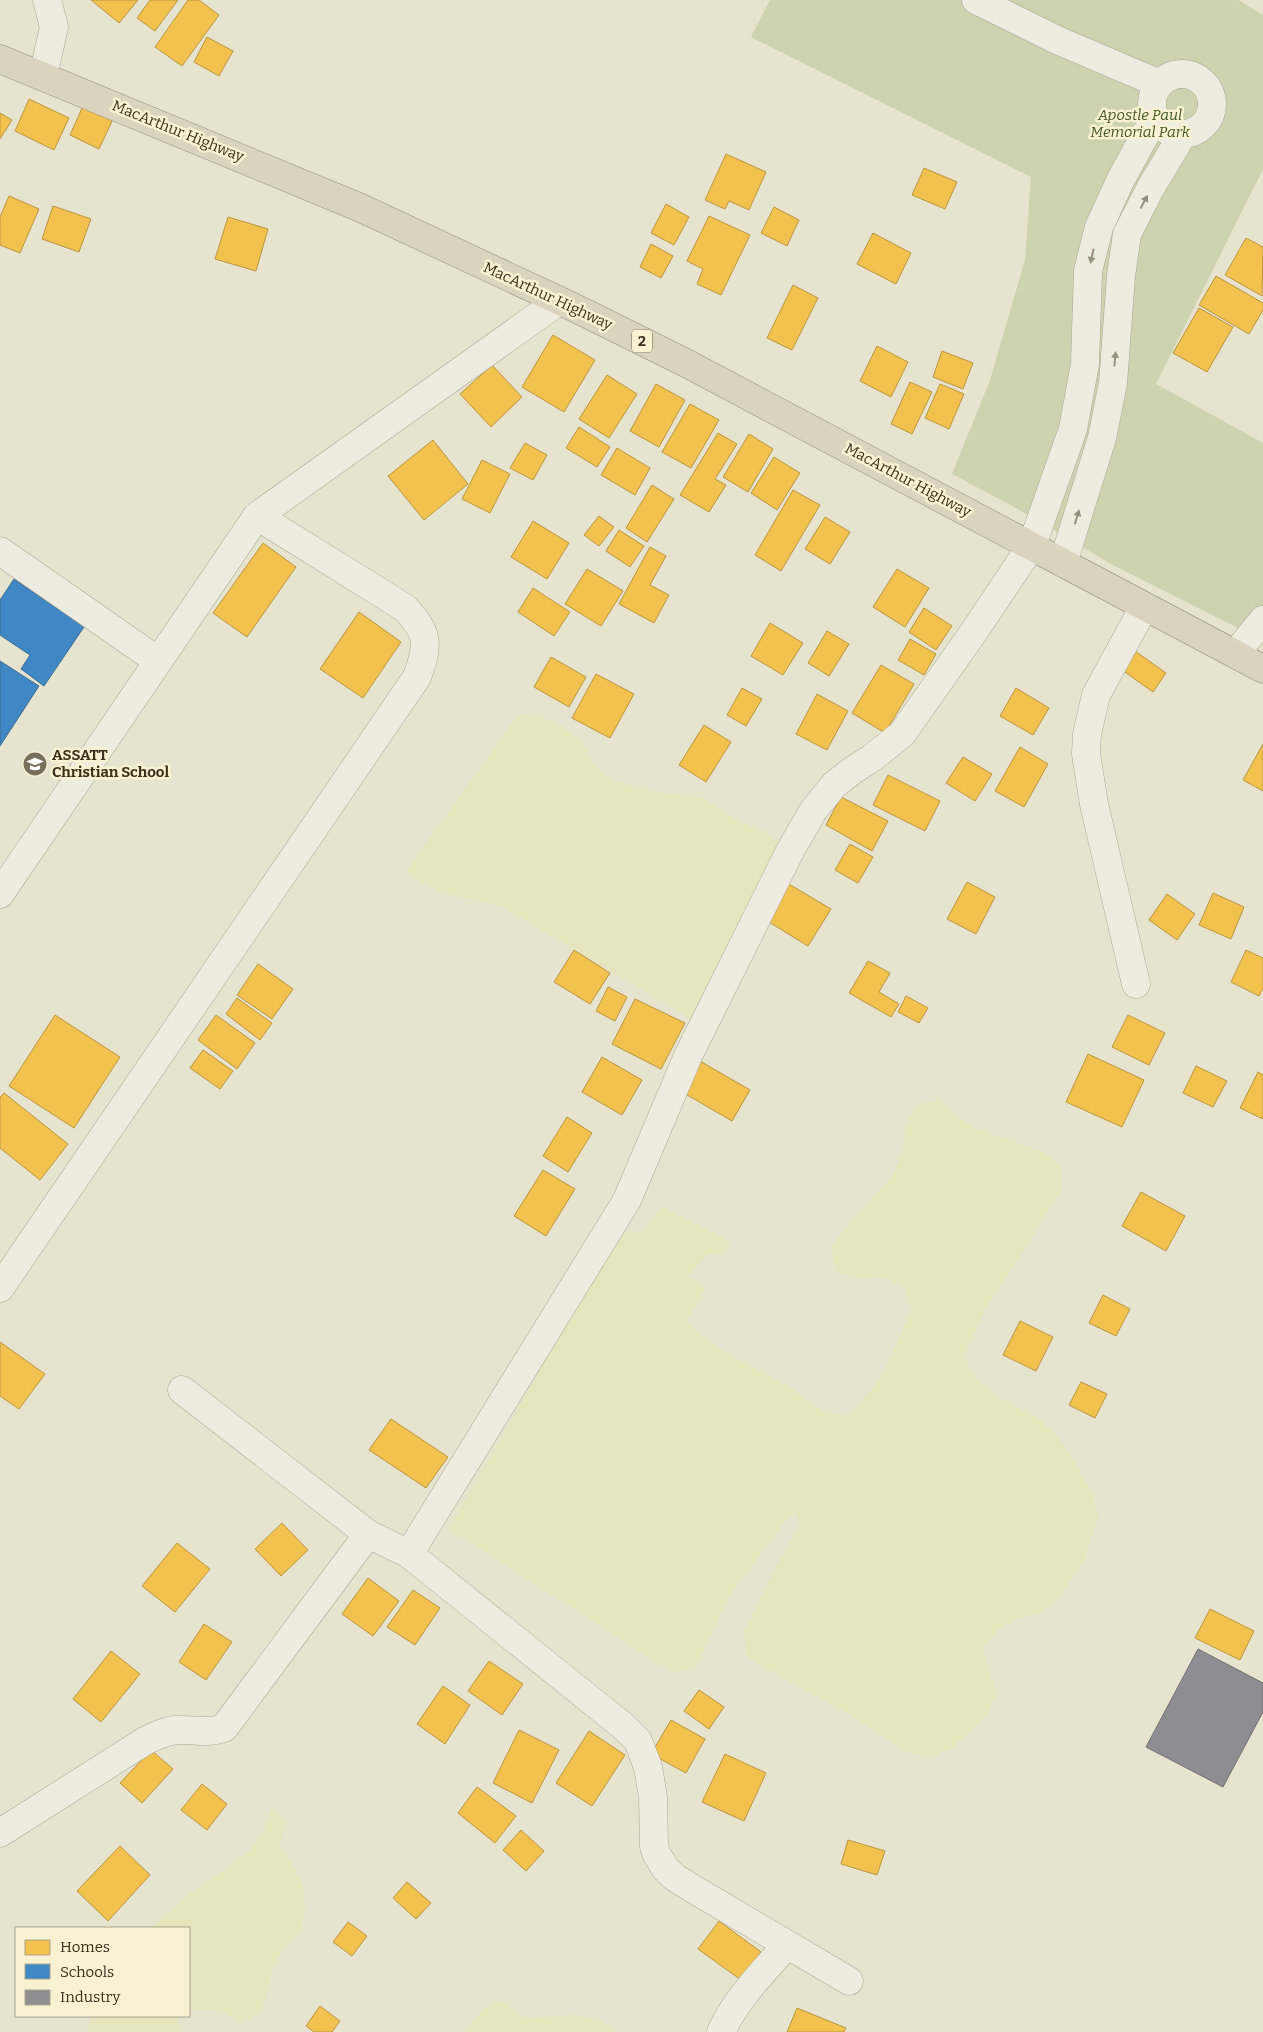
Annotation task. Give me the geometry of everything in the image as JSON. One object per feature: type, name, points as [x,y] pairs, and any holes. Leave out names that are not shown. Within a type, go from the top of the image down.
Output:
[{"type":"highway","name":"MacArthur Highway","points":[[0,58],[361,208],[559,301],[686,363],[1263,669]]},
{"type":"street","points":[[43,76],[54,27],[47,0]]},
{"type":"street","points":[[976,0],[1057,40],[1160,84]]},
{"type":"street","points":[[1181,74],[1192,76],[1202,82],[1210,91],[1212,102],[1210,114],[1204,124],[1195,131],[1183,134],[1172,132],[1162,127],[1155,117],[1152,106],[1154,94],[1160,84],[1169,77],[1181,74]]},
{"type":"street","points":[[409,1554],[627,1200],[688,1056],[790,850],[813,811],[834,785],[902,734],[973,634],[1032,545],[1073,429],[1085,364],[1088,271],[1099,227],[1155,117]]},
{"type":"street","points":[[1063,563],[1102,438],[1113,383],[1121,276],[1127,234],[1151,187],[1183,134]]},
{"type":"street","points":[[1099,227],[1127,234]]},
{"type":"street","points":[[0,894],[257,516],[559,301]]},
{"type":"street","points":[[1073,429],[1102,438]]},
{"type":"street","points":[[1054,481],[1085,492]]},
{"type":"street","points":[[0,1288],[417,677],[423,660],[426,650],[425,636],[417,622],[404,608],[257,516]]},
{"type":"street","points":[[0,551],[158,661]]},
{"type":"street","points":[[1136,984],[1094,804],[1086,754],[1087,734],[1096,694],[1144,607]]},
{"type":"street","points":[[1236,653],[1263,620]]},
{"type":"street","points":[[182,1390],[368,1534],[409,1554],[624,1726],[638,1741],[648,1767],[653,1797],[654,1846],[665,1868],[674,1877],[690,1887],[849,1981]]},
{"type":"street","points":[[0,1833],[145,1740],[158,1734],[175,1730],[203,1732],[224,1728],[368,1534]]},
{"type":"street","points":[[721,2032],[728,2016],[739,2001],[787,1945]]},
{"type":"shaded area","points":[[519,714],[542,717],[563,727],[582,742],[593,764],[610,780],[655,792],[701,797],[740,822],[763,831],[779,843],[690,1018],[503,907],[443,893],[405,873]]},
{"type":"shaded area","points":[[940,1100],[957,1117],[977,1129],[1043,1152],[1061,1166],[1061,1191],[984,1312],[964,1356],[975,1378],[996,1396],[1038,1418],[1055,1434],[1069,1453],[1092,1493],[1098,1516],[1084,1562],[1057,1599],[1039,1613],[1017,1619],[997,1630],[983,1649],[996,1694],[986,1716],[952,1748],[930,1757],[908,1752],[849,1714],[747,1656],[744,1632],[776,1567],[800,1525],[796,1510],[782,1525],[727,1601],[696,1666],[674,1673],[449,1529],[621,1229],[629,1233],[645,1230],[662,1207],[730,1241],[725,1254],[708,1254],[688,1276],[705,1289],[687,1322],[704,1338],[724,1352],[786,1385],[825,1412],[849,1416],[881,1378],[912,1309],[904,1286],[882,1277],[858,1278],[836,1272],[831,1249],[844,1230],[893,1175],[903,1152],[905,1128],[916,1105]]},
{"type":"shaded area","points":[[272,1808],[285,1820],[279,1846],[293,1866],[303,1886],[305,1909],[300,1932],[283,1948],[273,1968],[261,2013],[241,2022],[221,2011],[197,2009],[190,2012],[190,1927],[153,1927],[188,1895],[249,1852],[263,1832]]},
{"type":"shaded area","points":[[505,2002],[516,2014],[528,2018],[575,2015],[600,2021],[620,2032],[465,2032],[482,2010],[493,2003]]},
{"type":"shaded area","points":[[92,2017],[179,2017],[177,2018],[180,2032],[88,2032]]},
{"type":"green space","name":"Apostle Paul Memorial Park","points":[[770,0],[1238,0],[1263,15],[1263,169],[1156,384],[1263,443],[1263,606],[1248,633],[1111,564],[1016,508],[952,474],[990,380],[1025,260],[1031,177],[751,37]]},
{"type":"building: Homes","points":[[91,0],[138,0],[119,23]]},
{"type":"building: Homes","points":[[150,0],[178,0],[155,31],[137,18]]},
{"type":"building: Homes","points":[[188,0],[199,0],[219,15],[182,66],[155,47]]},
{"type":"building: Homes","points":[[207,37],[233,51],[219,76],[194,62]]},
{"type":"building: Homes","points":[[29,99],[69,118],[54,150],[15,131]]},
{"type":"building: Homes","points":[[83,106],[113,119],[99,149],[70,135]]},
{"type":"building: Homes","points":[[0,113],[12,120],[0,139]]},
{"type":"building: Homes","points":[[726,154],[766,172],[749,210],[729,201],[725,209],[705,200]]},
{"type":"building: Homes","points":[[924,168],[957,182],[945,209],[912,195]]},
{"type":"building: Homes","points":[[9,196],[39,209],[20,253],[0,245],[0,217]]},
{"type":"building: Homes","points":[[666,204],[689,217],[674,245],[651,233]]},
{"type":"building: Homes","points":[[53,206],[91,219],[79,252],[42,239]]},
{"type":"building: Homes","points":[[774,207],[799,220],[787,246],[761,233]]},
{"type":"building: Homes","points":[[709,216],[750,235],[721,295],[697,284],[703,269],[687,261]]},
{"type":"building: Homes","points":[[228,217],[268,229],[256,271],[215,259]]},
{"type":"building: Homes","points":[[873,233],[911,253],[896,284],[857,264]]},
{"type":"building: Homes","points":[[1246,238],[1263,247],[1262,296],[1225,275]]},
{"type":"building: Homes","points":[[651,244],[673,256],[661,278],[640,267]]},
{"type":"building: Homes","points":[[1216,276],[1263,303],[1263,310],[1249,334],[1199,305]]},
{"type":"building: Homes","points":[[793,285],[818,298],[792,350],[767,338]]},
{"type":"building: Homes","points":[[1199,308],[1233,327],[1207,372],[1173,353]]},
{"type":"building: Homes","points":[[553,335],[595,360],[564,412],[522,387]]},
{"type":"building: Homes","points":[[877,346],[908,362],[891,397],[860,381]]},
{"type":"building: Homes","points":[[942,351],[973,363],[963,389],[933,377]]},
{"type":"building: Homes","points":[[492,365],[522,397],[491,427],[460,394]]},
{"type":"building: Homes","points":[[607,375],[637,394],[609,438],[579,419]]},
{"type":"building: Homes","points":[[910,382],[932,392],[912,434],[891,424]]},
{"type":"building: Homes","points":[[656,384],[685,400],[659,447],[630,431]]},
{"type":"building: Homes","points":[[940,384],[964,394],[949,429],[925,418]]},
{"type":"building: Homes","points":[[690,404],[719,420],[691,468],[662,452]]},
{"type":"building: Homes","points":[[579,427],[610,447],[597,467],[566,448]]},
{"type":"building: Homes","points":[[718,433],[737,444],[715,479],[726,485],[709,512],[680,495]]},
{"type":"building: Homes","points":[[749,434],[773,449],[748,492],[723,477]]},
{"type":"building: Homes","points":[[433,440],[468,484],[424,520],[388,476]]},
{"type":"building: Homes","points":[[525,443],[547,455],[533,480],[510,468]]},
{"type":"building: Homes","points":[[617,448],[650,468],[635,495],[601,475]]},
{"type":"building: Homes","points":[[774,457],[800,473],[777,510],[751,493]]},
{"type":"building: Homes","points":[[482,460],[510,474],[490,513],[462,499]]},
{"type":"building: Homes","points":[[652,485],[674,499],[647,542],[626,528]]},
{"type":"building: Homes","points":[[793,490],[820,505],[781,571],[755,555]]},
{"type":"building: Homes","points":[[599,516],[614,527],[599,546],[584,535]]},
{"type":"building: Homes","points":[[825,517],[850,532],[830,564],[805,549]]},
{"type":"building: Homes","points":[[533,521],[569,543],[547,579],[511,557]]},
{"type":"building: Homes","points":[[619,530],[644,546],[630,567],[606,551]]},
{"type":"building: Homes","points":[[263,543],[296,567],[247,637],[213,613]]},
{"type":"building: Homes","points":[[650,547],[666,556],[650,585],[669,595],[654,623],[619,604]]},
{"type":"building: Homes","points":[[587,569],[623,591],[601,626],[565,604]]},
{"type":"building: Homes","points":[[897,569],[929,588],[905,627],[873,607]]},
{"type":"building: Homes","points":[[533,588],[570,612],[554,636],[518,612]]},
{"type":"building: Homes","points":[[924,608],[952,626],[936,650],[909,632]]},
{"type":"building: Homes","points":[[359,612],[401,642],[363,698],[320,669]]},
{"type":"building: Homes","points":[[770,623],[803,643],[783,675],[751,656]]},
{"type":"building: Homes","points":[[827,631],[849,644],[829,676],[808,663]]},
{"type":"building: Homes","points":[[910,639],[936,654],[924,675],[898,660]]},
{"type":"building: Homes","points":[[1135,651],[1166,673],[1153,692],[1122,670]]},
{"type":"building: Homes","points":[[551,657],[586,677],[569,707],[534,687]]},
{"type":"building: Homes","points":[[881,665],[914,684],[885,733],[852,713]]},
{"type":"building: Homes","points":[[596,674],[634,694],[610,738],[572,718]]},
{"type":"building: Homes","points":[[742,688],[762,699],[746,726],[727,715]]},
{"type":"building: Homes","points":[[1016,688],[1049,708],[1033,735],[1000,716]]},
{"type":"building: Homes","points":[[817,694],[848,711],[827,750],[796,734]]},
{"type":"building: Homes","points":[[704,725],[731,742],[706,782],[679,765]]},
{"type":"building: Homes","points":[[1263,744],[1263,791],[1243,780]]},
{"type":"building: Homes","points":[[1020,747],[1048,764],[1024,807],[995,791]]},
{"type":"building: Homes","points":[[963,757],[992,774],[975,801],[946,783]]},
{"type":"building: Homes","points":[[888,775],[940,801],[925,831],[873,805]]},
{"type":"building: Homes","points":[[841,797],[888,821],[872,851],[826,825]]},
{"type":"building: Homes","points":[[850,844],[873,857],[858,883],[835,870]]},
{"type":"building: Homes","points":[[967,882],[995,897],[976,934],[947,919]]},
{"type":"building: Homes","points":[[787,883],[831,909],[808,946],[764,919]]},
{"type":"building: Homes","points":[[1213,893],[1244,907],[1231,939],[1199,925]]},
{"type":"building: Homes","points":[[1167,894],[1195,914],[1177,940],[1149,920]]},
{"type":"building: Homes","points":[[574,950],[610,973],[590,1004],[554,982]]},
{"type":"building: Homes","points":[[1246,950],[1263,958],[1263,988],[1259,996],[1231,982]]},
{"type":"building: Homes","points":[[868,961],[890,973],[879,992],[899,1004],[891,1017],[849,993]]},
{"type":"building: Homes","points":[[258,964],[293,989],[272,1019],[237,995]]},
{"type":"building: Homes","points":[[608,987],[627,997],[615,1021],[596,1011]]},
{"type":"building: Homes","points":[[906,996],[928,1008],[919,1023],[898,1012]]},
{"type":"building: Homes","points":[[237,998],[272,1023],[260,1040],[226,1014]]},
{"type":"building: Homes","points":[[635,999],[685,1023],[661,1069],[612,1044]]},
{"type":"building: Homes","points":[[55,1015],[120,1057],[74,1128],[9,1086]]},
{"type":"building: Homes","points":[[216,1015],[255,1043],[237,1069],[198,1040]]},
{"type":"building: Homes","points":[[1128,1015],[1165,1033],[1149,1065],[1112,1047]]},
{"type":"building: Homes","points":[[203,1050],[233,1071],[220,1089],[190,1068]]},
{"type":"building: Homes","points":[[1088,1054],[1144,1080],[1122,1127],[1066,1102]]},
{"type":"building: Homes","points":[[602,1057],[642,1080],[622,1115],[582,1092]]},
{"type":"building: Homes","points":[[700,1061],[750,1090],[732,1121],[682,1092]]},
{"type":"building: Homes","points":[[1196,1066],[1227,1081],[1213,1107],[1183,1093]]},
{"type":"building: Homes","points":[[1258,1072],[1263,1075],[1263,1119],[1240,1108]]},
{"type":"building: Homes","points":[[4,1093],[68,1144],[40,1180],[0,1148],[0,1097]]},
{"type":"building: Homes","points":[[567,1117],[592,1133],[568,1172],[543,1156]]},
{"type":"building: Homes","points":[[543,1170],[575,1189],[546,1236],[514,1216]]},
{"type":"building: Homes","points":[[1141,1192],[1185,1216],[1166,1251],[1122,1226]]},
{"type":"building: Homes","points":[[1103,1295],[1130,1309],[1116,1336],[1089,1323]]},
{"type":"building: Homes","points":[[1020,1321],[1053,1337],[1036,1371],[1003,1355]]},
{"type":"building: Homes","points":[[0,1342],[45,1374],[19,1409],[0,1396]]},
{"type":"building: Homes","points":[[1081,1382],[1107,1394],[1095,1418],[1069,1405]]},
{"type":"building: Homes","points":[[391,1419],[448,1457],[426,1488],[369,1450]]},
{"type":"building: Homes","points":[[282,1523],[308,1550],[281,1576],[255,1549]]},
{"type":"building: Homes","points":[[177,1543],[210,1569],[175,1612],[142,1586]]},
{"type":"building: Homes","points":[[368,1578],[399,1601],[373,1636],[342,1614]]},
{"type":"building: Homes","points":[[413,1590],[440,1608],[415,1645],[387,1627]]},
{"type":"building: Homes","points":[[1210,1609],[1254,1631],[1240,1660],[1195,1638]]},
{"type":"building: Homes","points":[[204,1624],[232,1642],[206,1680],[179,1662]]},
{"type":"building: Homes","points":[[111,1651],[140,1674],[101,1722],[73,1699]]},
{"type":"building: Homes","points":[[489,1661],[523,1684],[502,1715],[468,1691]]},
{"type":"building: Homes","points":[[443,1686],[470,1705],[445,1744],[417,1724]]},
{"type":"building: Homes","points":[[699,1690],[724,1707],[709,1729],[684,1711]]},
{"type":"building: Homes","points":[[671,1720],[705,1739],[686,1773],[651,1754]]},
{"type":"building: Homes","points":[[519,1730],[559,1750],[532,1803],[493,1783]]},
{"type":"building: Homes","points":[[589,1731],[625,1755],[592,1806],[556,1783]]},
{"type":"building: Homes","points":[[151,1750],[173,1769],[142,1803],[120,1783]]},
{"type":"building: Homes","points":[[725,1754],[766,1773],[744,1821],[702,1802]]},
{"type":"building: Homes","points":[[202,1784],[227,1804],[207,1830],[181,1810]]},
{"type":"building: Homes","points":[[477,1787],[516,1816],[495,1843],[458,1813]]},
{"type":"building: Homes","points":[[521,1830],[544,1851],[526,1871],[503,1850]]},
{"type":"building: Homes","points":[[848,1840],[885,1851],[877,1875],[841,1864]]},
{"type":"building: Homes","points":[[120,1846],[150,1875],[108,1921],[77,1891]]},
{"type":"building: Homes","points":[[407,1882],[431,1903],[416,1919],[393,1898]]},
{"type":"building: Homes","points":[[719,1921],[761,1952],[741,1980],[698,1949]]},
{"type":"building: Homes","points":[[348,1922],[367,1936],[352,1956],[333,1942]]},
{"type":"building: Homes","points":[[320,2006],[340,2021],[332,2032],[314,2032],[306,2026]]},
{"type":"building: Homes","points":[[797,2008],[846,2028],[844,2032],[787,2032]]},
{"type":"building: Schools","points":[[14,579],[84,627],[44,686],[21,669],[30,655],[0,635],[0,600]]},
{"type":"building: Schools","points":[[0,661],[39,686],[0,746]]},
{"type":"building: Industry","points":[[1198,1649],[1263,1683],[1263,1712],[1223,1787],[1146,1747]]},
{"type":"place","name":"ASSATT Christian School","points":[[35,764]]}]
